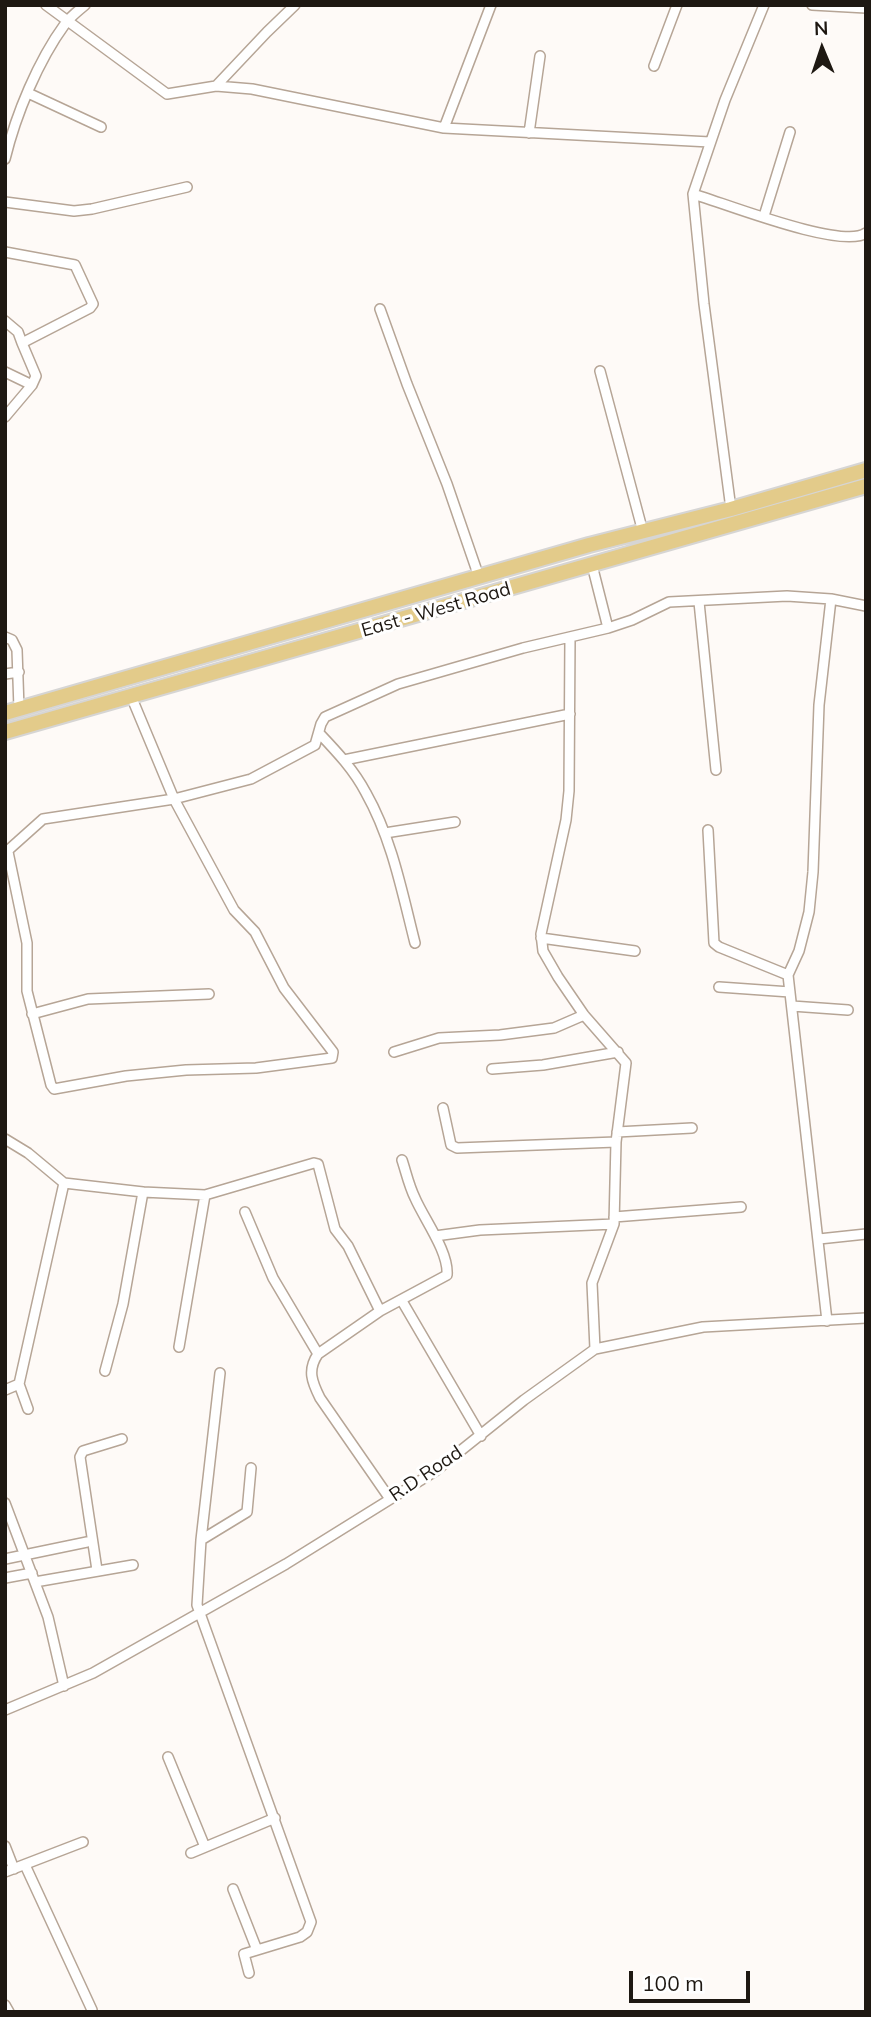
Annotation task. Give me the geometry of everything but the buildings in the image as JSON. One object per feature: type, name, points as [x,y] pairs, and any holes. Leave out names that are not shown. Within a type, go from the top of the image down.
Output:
[{"type":"main road","name":"East - West Road","points":[[12,711],[479,577],[866,470]]},
{"type":"main road","name":"East - West Road","points":[[5,732],[866,486]]},
{"type":"main road","points":[[273,637],[279,655]]},
{"type":"street","points":[[46,5],[167,94],[216,86],[252,89],[444,128],[710,142]]},
{"type":"street","points":[[5,159],[28,93],[66,21],[85,5]]},
{"type":"street","points":[[216,86],[295,5]]},
{"type":"street","points":[[444,128],[491,5]]},
{"type":"street","points":[[654,66],[677,5]]},
{"type":"street","points":[[732,509],[704,304],[693,194],[724,100],[764,5]]},
{"type":"street","points":[[812,5],[866,8]]},
{"type":"street","points":[[529,133],[540,56]]},
{"type":"street","points":[[28,93],[101,127]]},
{"type":"street","points":[[764,216],[790,131]]},
{"type":"street","points":[[5,202],[74,211],[187,187]]},
{"type":"street","points":[[693,194],[833,237],[860,236],[866,233]]},
{"type":"street","points":[[5,251],[75,265],[93,304],[90,309],[22,343]]},
{"type":"street","points":[[380,309],[447,484],[479,577]]},
{"type":"street","points":[[5,321],[18,332],[35,372],[32,385],[5,417]]},
{"type":"street","points":[[600,371],[643,532]]},
{"type":"street","points":[[5,372],[32,385]]},
{"type":"street","points":[[592,565],[608,628]]},
{"type":"street","points":[[131,696],[174,799],[234,910],[255,932],[284,988],[333,1052],[332,1058],[256,1068],[186,1070],[126,1076],[54,1089],[25,983],[26,943],[6,853],[43,819],[174,799],[259,777],[315,745],[325,717],[398,684],[523,648],[608,628],[632,620],[662,604],[778,596],[831,599],[866,606]]},
{"type":"street","points":[[827,1321],[788,975],[802,942],[808,912],[814,845],[819,705],[831,599]]},
{"type":"street","points":[[699,602],[716,770]]},
{"type":"street","points":[[5,637],[16,644],[19,672],[12,711]]},
{"type":"street","points":[[570,637],[568,803],[541,938],[543,951],[584,1015],[624,1059],[626,1071],[616,1137],[614,1221],[592,1283],[595,1349]]},
{"type":"street","points":[[5,674],[19,672]]},
{"type":"street","points":[[344,760],[570,714]]},
{"type":"street","points":[[319,733],[344,760],[366,793],[385,833],[415,943]]},
{"type":"street","points":[[385,833],[455,822]]},
{"type":"street","points":[[708,830],[714,943],[788,975]]},
{"type":"street","points":[[541,938],[635,951]]},
{"type":"street","points":[[719,987],[790,992]]},
{"type":"street","points":[[32,1014],[88,999],[209,994]]},
{"type":"street","points":[[792,1006],[848,1010]]},
{"type":"street","points":[[394,1052],[439,1038],[500,1035],[554,1028],[584,1015]]},
{"type":"street","points":[[492,1069],[543,1065],[618,1052]]},
{"type":"street","points":[[443,1108],[451,1145],[457,1148],[616,1137],[692,1128]]},
{"type":"street","points":[[5,1139],[28,1153],[64,1183],[143,1192],[205,1195],[318,1164],[335,1229],[348,1246],[380,1311]]},
{"type":"street","points":[[390,1499],[320,1398],[311,1373],[312,1363],[318,1354],[380,1311],[447,1275],[447,1267],[435,1236],[414,1196],[402,1160]]},
{"type":"street","points":[[28,1409],[19,1384],[64,1183]]},
{"type":"street","points":[[105,1371],[123,1304],[143,1192]]},
{"type":"street","points":[[179,1347],[205,1195]]},
{"type":"street","points":[[435,1236],[741,1207]]},
{"type":"street","points":[[246,1212],[273,1278],[318,1354]]},
{"type":"street","points":[[819,1239],[866,1234]]},
{"type":"street","points":[[401,1301],[481,1436]]},
{"type":"street","name":"R.D Road","points":[[5,1710],[93,1673],[199,1614],[390,1499],[434,1472],[535,1392],[595,1349],[687,1329],[866,1318]]},
{"type":"street","points":[[220,1373],[201,1540],[197,1592],[199,1614],[311,1922],[307,1932],[300,1937],[244,1954],[249,1973]]},
{"type":"street","points":[[5,1390],[19,1384]]},
{"type":"street","points":[[97,1570],[80,1457],[83,1451],[122,1438]]},
{"type":"street","points":[[201,1540],[247,1512],[251,1468]]},
{"type":"street","points":[[5,1503],[48,1617],[64,1686]]},
{"type":"street","points":[[5,1559],[87,1542]]},
{"type":"street","points":[[5,1578],[133,1565]]},
{"type":"street","points":[[168,1757],[205,1847]]},
{"type":"street","points":[[191,1853],[275,1818]]},
{"type":"street","points":[[5,1846],[10,1870],[83,1842]]},
{"type":"street","points":[[25,1865],[92,2010]]},
{"type":"street","points":[[233,1889],[257,1950]]},
{"type":"street","points":[[5,2005],[9,2012]]}]
